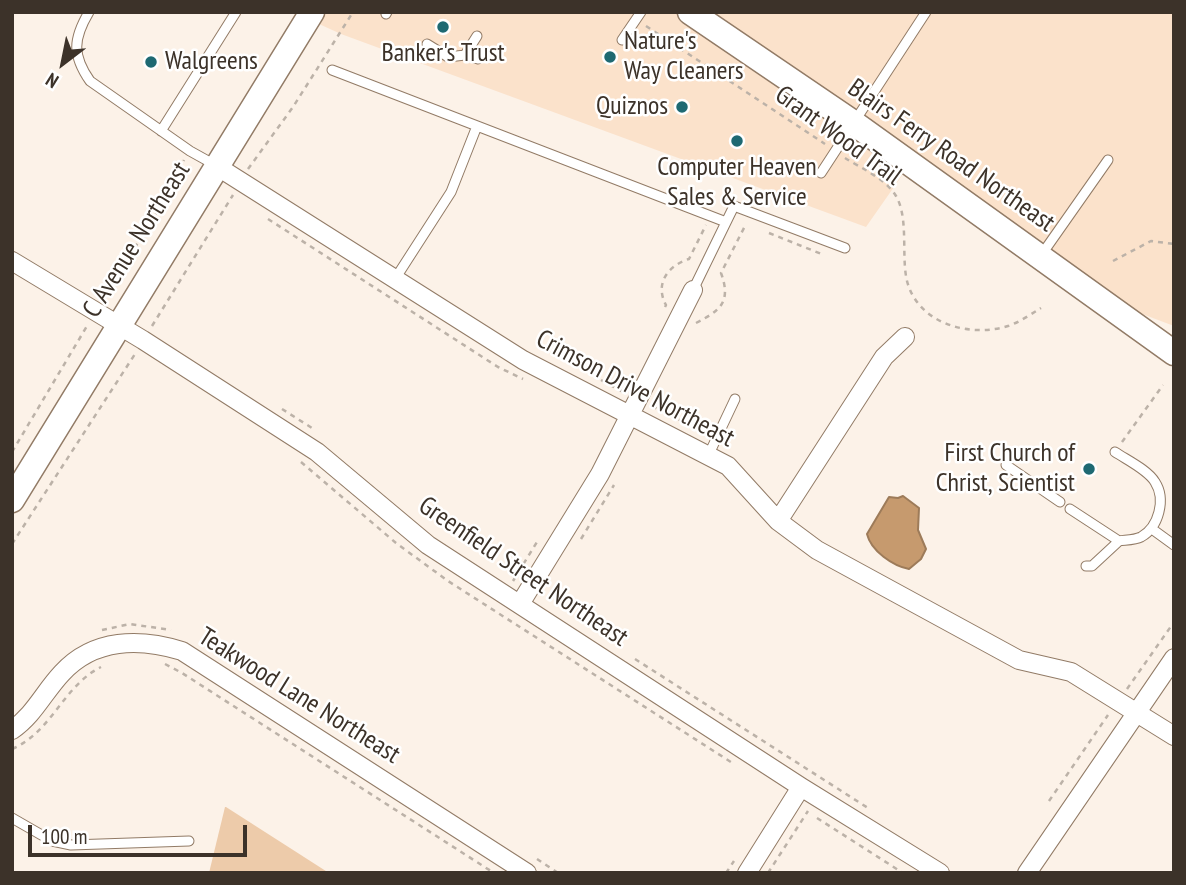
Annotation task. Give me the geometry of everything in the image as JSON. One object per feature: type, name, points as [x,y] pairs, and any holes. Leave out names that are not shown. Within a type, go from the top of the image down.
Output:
[{"type":"main road","name":"C Avenue Northeast","points":[[12,500],[312,12]]},
{"type":"main road","name":"Blairs Ferry Road Northeast","points":[[690,12],[855,124],[1174,353]]},
{"type":"street","name":"Crimson Drive Northeast","points":[[218,167],[523,360],[630,415],[713,447],[778,522],[817,550],[1019,660],[1071,672],[1174,736]]},
{"type":"street","name":"Greenfield Street Northeast","points":[[12,261],[119,325],[317,452],[428,545],[801,787],[940,873]]},
{"type":"street","points":[[520,604],[600,474],[693,290]]},
{"type":"street","points":[[778,522],[884,357],[905,337]]},
{"type":"street","name":"Teakwood Lane Northeast","points":[[12,730],[26,721],[62,673],[80,657],[104,646],[133,641],[158,643],[182,651],[527,873]]},
{"type":"street","points":[[1027,873],[1174,658]]},
{"type":"street","points":[[747,873],[801,787]]},
{"type":"lane","points":[[89,12],[79,29],[76,47],[79,65],[90,81],[218,167]]},
{"type":"lane","points":[[162,131],[236,12]]},
{"type":"lane","points":[[821,173],[926,12]]},
{"type":"lane","points":[[622,40],[639,16]]},
{"type":"lane","points":[[465,55],[477,36]]},
{"type":"lane","points":[[427,44],[448,57],[465,55],[478,59]]},
{"type":"lane","points":[[331,70],[726,222]]},
{"type":"lane","points":[[395,279],[451,192],[477,126]]},
{"type":"lane","points":[[1041,256],[1108,160]]},
{"type":"lane","points":[[693,290],[734,206],[845,248]]},
{"type":"lane","points":[[713,447],[736,399]]},
{"type":"lane","points":[[1086,566],[1093,566],[1119,541],[1140,538],[1152,529],[1160,506],[1160,492],[1154,480],[1117,448]]},
{"type":"lane","points":[[1006,465],[1060,502]]},
{"type":"lane","points":[[1069,509],[1119,541]]},
{"type":"lane","points":[[1152,529],[1174,545]]},
{"type":"lane","points":[[12,818],[52,841],[71,845],[189,841]]},
{"type":"path","points":[[247,170],[293,107],[353,12]]},
{"type":"path","name":"Grant Wood Trail","points":[[639,16],[889,188],[896,196],[902,217],[908,284],[918,303],[932,317],[950,326],[988,330],[1008,326],[1041,308]]},
{"type":"path","points":[[103,299],[170,191],[183,163]]},
{"type":"path","points":[[149,330],[234,192]]},
{"type":"path","points":[[690,334],[696,322],[712,316],[722,303],[725,288],[721,273],[746,224],[740,222]]},
{"type":"path","points":[[660,317],[666,304],[662,292],[664,278],[675,264],[689,259],[705,229]]},
{"type":"path","points":[[768,233],[824,255]]},
{"type":"path","points":[[1113,261],[1151,241],[1174,244]]},
{"type":"path","points":[[12,452],[88,326]]},
{"type":"path","points":[[12,544],[136,351]]},
{"type":"path","points":[[598,379],[629,395]]},
{"type":"path","points":[[1117,448],[1163,385]]},
{"type":"path","points":[[619,398],[623,392]]},
{"type":"path","points":[[647,404],[713,447]]},
{"type":"path","points":[[650,414],[653,407]]},
{"type":"path","points":[[513,581],[542,536]]},
{"type":"path","points":[[1123,694],[1174,622]]},
{"type":"path","points":[[627,653],[873,811]]},
{"type":"path","points":[[158,662],[183,673],[494,873]]},
{"type":"path","points":[[12,749],[44,726],[81,679],[107,664]]},
{"type":"path","points":[[1049,801],[1110,712]]},
{"type":"path","points":[[802,807],[903,873]]},
{"type":"path","points":[[768,873],[808,811]]},
{"type":"shaded area","points":[[312,12],[1174,12],[1174,326],[1100,298],[910,164],[866,227],[341,34],[308,19]]},
{"type":"shaded area","points":[[903,496],[919,508],[918,530],[926,549],[921,559],[909,569],[884,557],[873,546],[867,534],[889,497]]},
{"type":"shaded area","points":[[226,807],[329,873],[209,873]]},
{"type":"place","name":"Banker's Trust","points":[[443,27]]},
{"type":"place","name":"Nature's Way Cleaners","points":[[610,57]]},
{"type":"place","name":"Walgreens","points":[[151,62]]},
{"type":"place","name":"Quiznos","points":[[682,107]]},
{"type":"place","name":"Computer Heaven Sales & Service","points":[[737,141]]},
{"type":"place","name":"First Church of Christ, Scientist","points":[[1089,469]]}]
